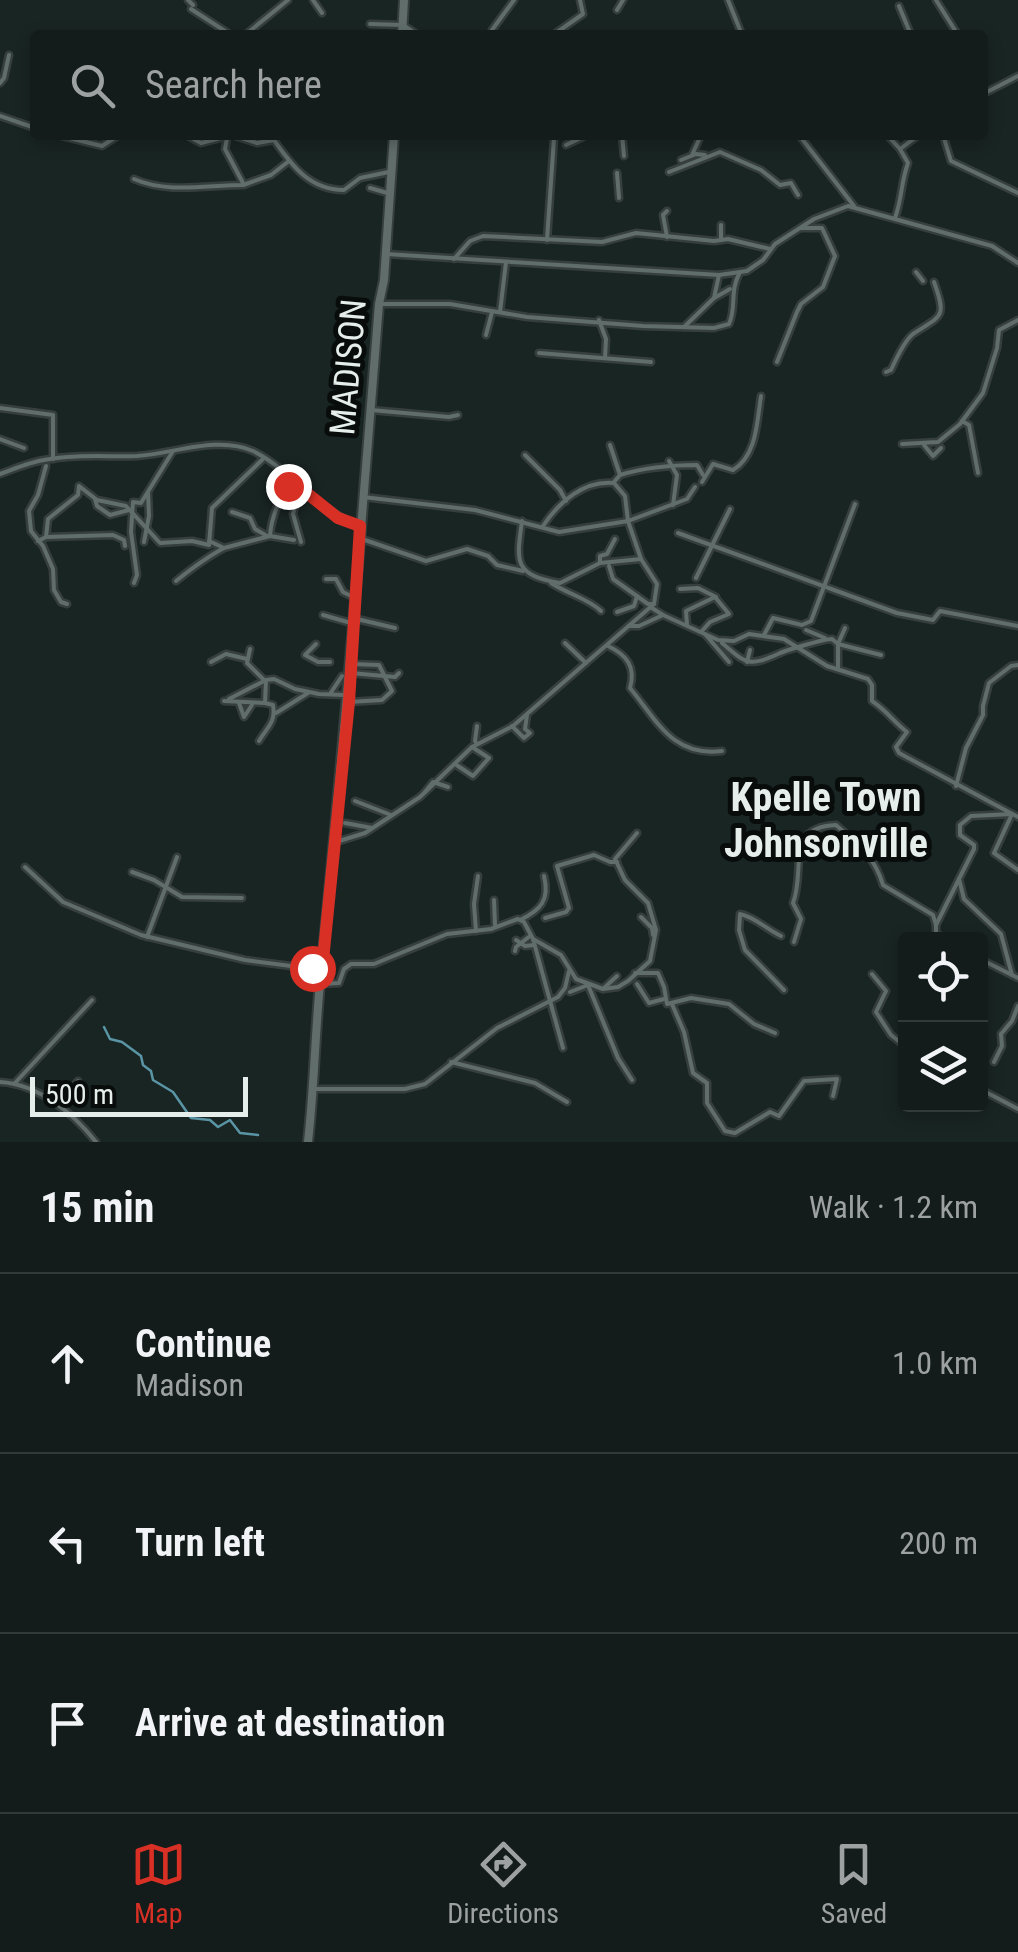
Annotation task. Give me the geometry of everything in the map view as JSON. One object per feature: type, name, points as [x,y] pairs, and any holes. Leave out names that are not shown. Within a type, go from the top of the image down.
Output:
[{"type":"street","points":[[250,30],[288,0]]},
{"type":"street","points":[[313,0],[322,13]]},
{"type":"street","points":[[370,24],[403,30],[404,0]]},
{"type":"street","points":[[492,30],[514,0]]},
{"type":"street","points":[[560,30],[583,14],[580,0]]},
{"type":"street","points":[[617,10],[623,0]]},
{"type":"street","points":[[728,0],[740,30]]},
{"type":"street","points":[[936,0],[955,30]]},
{"type":"street","points":[[191,5],[224,30]]},
{"type":"street","points":[[899,6],[908,30]]},
{"type":"street","points":[[0,83],[9,56]]},
{"type":"street","points":[[988,91],[1018,76]]},
{"type":"street","points":[[0,116],[30,126]]},
{"type":"street","points":[[77,140],[102,146],[111,140]]},
{"type":"street","points":[[226,140],[225,149],[244,184]]},
{"type":"street","points":[[274,140],[315,186],[344,190],[361,178],[392,174]]},
{"type":"street","name":"MADISON","points":[[308,1142],[349,699],[352,620],[394,140]]},
{"type":"street","points":[[547,240],[552,140]]},
{"type":"street","points":[[566,146],[577,140]]},
{"type":"street","points":[[622,140],[624,156]]},
{"type":"street","points":[[692,155],[699,140]]},
{"type":"street","points":[[802,140],[854,207]]},
{"type":"street","points":[[892,140],[908,163],[895,218]]},
{"type":"street","points":[[900,149],[912,140]]},
{"type":"street","points":[[945,140],[951,161],[1018,192]]},
{"type":"street","points":[[669,172],[720,152],[761,170],[780,185],[791,183],[798,195]]},
{"type":"street","points":[[681,160],[692,155],[709,156]]},
{"type":"street","points":[[134,179],[168,190],[180,186],[244,184],[270,175],[289,160]]},
{"type":"street","points":[[617,173],[619,198]]},
{"type":"street","points":[[370,188],[391,194]]},
{"type":"street","points":[[386,254],[737,275],[823,214],[854,207],[992,246],[1018,263]]},
{"type":"street","points":[[667,211],[667,237]]},
{"type":"street","points":[[721,226],[721,240]]},
{"type":"street","points":[[778,362],[797,312],[823,287],[836,256],[822,228],[801,228]]},
{"type":"street","points":[[454,259],[470,242],[483,236],[602,242],[636,233],[770,248]]},
{"type":"street","points":[[500,312],[506,262]]},
{"type":"street","points":[[916,272],[923,281]]},
{"type":"street","points":[[378,304],[450,304],[572,322],[599,320],[714,328],[729,324],[731,288],[737,275]]},
{"type":"street","points":[[714,298],[719,276]]},
{"type":"street","points":[[886,372],[891,370],[908,338],[932,326],[937,319],[942,305],[934,282]]},
{"type":"street","points":[[684,328],[714,298],[731,288]]},
{"type":"street","points":[[486,335],[492,312]]},
{"type":"street","points":[[599,320],[606,338],[605,358]]},
{"type":"street","points":[[902,444],[946,438],[962,421],[982,394],[999,330],[1018,320]]},
{"type":"street","points":[[539,353],[651,362]]},
{"type":"street","points":[[614,483],[620,474],[671,464],[697,465],[703,478],[713,464],[734,470],[742,464],[754,439],[761,396]]},
{"type":"street","points":[[0,408],[53,416],[53,459]]},
{"type":"street","points":[[371,410],[458,415]]},
{"type":"street","points":[[962,421],[970,425],[978,473]]},
{"type":"street","points":[[0,438],[24,448]]},
{"type":"street","points":[[923,444],[933,456],[941,448]]},
{"type":"street","points":[[610,445],[620,474]]},
{"type":"street","points":[[0,474],[53,459],[226,446],[247,448],[338,518],[360,526]]},
{"type":"street","points":[[134,583],[137,575],[131,532],[133,502],[141,503],[173,451]]},
{"type":"street","points":[[525,455],[566,501]]},
{"type":"street","points":[[209,556],[212,508],[264,458]]},
{"type":"street","points":[[671,464],[677,474],[673,505]]},
{"type":"street","points":[[46,466],[29,510],[31,530],[53,569],[54,590],[61,602],[67,604]]},
{"type":"street","points":[[268,536],[293,482]]},
{"type":"street","points":[[335,842],[372,828],[425,792],[474,746],[512,726],[653,606],[657,584],[641,559],[628,521],[625,496],[614,483],[592,483],[566,501],[543,526]]},
{"type":"street","points":[[46,538],[48,519],[78,496],[79,486],[94,498],[119,503],[132,512],[160,543],[192,541],[224,548]]},
{"type":"street","points":[[364,497],[476,510],[559,532],[628,521],[687,499],[695,487]]},
{"type":"street","points":[[300,489],[293,514],[301,542]]},
{"type":"street","points":[[144,542],[148,493]]},
{"type":"street","points":[[94,498],[97,506],[110,515],[132,512]]},
{"type":"street","points":[[764,635],[773,618],[793,624],[809,623],[854,504]]},
{"type":"street","points":[[696,578],[730,509]]},
{"type":"street","points":[[232,512],[250,518],[255,529],[268,536],[294,540]]},
{"type":"street","points":[[522,521],[516,548],[523,572]]},
{"type":"street","points":[[678,533],[897,612],[932,620],[940,612],[1018,626]]},
{"type":"street","points":[[38,540],[113,535],[124,540],[125,546]]},
{"type":"street","points":[[176,581],[224,548],[268,536]]},
{"type":"street","points":[[359,538],[426,561],[466,549],[488,556],[497,565],[560,583],[600,563],[641,559]]},
{"type":"street","points":[[600,563],[600,556],[606,555],[614,539]]},
{"type":"street","points":[[607,564],[613,579],[663,615],[718,640],[747,662],[758,664],[780,652],[827,638]]},
{"type":"street","points":[[326,579],[336,579],[343,592],[354,597]]},
{"type":"street","points":[[547,580],[574,598],[593,602],[601,611]]},
{"type":"street","points":[[680,589],[698,588],[716,594],[729,614],[710,622],[703,633]]},
{"type":"street","points":[[617,612],[634,606],[637,596]]},
{"type":"street","points":[[687,625],[686,611],[715,597]]},
{"type":"street","points":[[323,615],[395,628]]},
{"type":"street","points":[[630,626],[663,615]]},
{"type":"street","points":[[838,668],[838,644],[845,628]]},
{"type":"street","points":[[806,630],[838,644],[881,655]]},
{"type":"street","points":[[703,633],[728,662]]},
{"type":"street","points":[[718,640],[734,641],[749,634],[784,639],[815,660],[870,680],[872,701],[884,708],[896,726],[908,732],[896,746],[899,753],[1018,817]]},
{"type":"street","points":[[565,642],[586,663]]},
{"type":"street","points":[[316,644],[304,655],[318,662],[330,662]]},
{"type":"street","points":[[608,646],[625,655],[633,670],[630,688],[672,740],[695,752],[722,751]]},
{"type":"street","points":[[250,649],[247,663],[266,681],[265,703]]},
{"type":"street","points":[[747,662],[750,650]]},
{"type":"street","points":[[211,662],[226,654],[247,659]]},
{"type":"street","points":[[285,704],[224,701],[274,679],[295,689],[372,702],[388,697],[392,687],[378,665],[348,671],[330,694]]},
{"type":"street","points":[[956,786],[966,748],[984,715],[982,706],[989,683],[1005,669],[1018,665]]},
{"type":"street","points":[[348,671],[395,677],[399,673]]},
{"type":"street","points":[[276,713],[310,692]]},
{"type":"street","points":[[239,702],[244,717],[253,704]]},
{"type":"street","points":[[258,741],[274,723],[273,704]]},
{"type":"street","points":[[512,726],[524,738],[530,733],[525,729],[527,714]]},
{"type":"street","points":[[474,746],[478,726]]},
{"type":"street","points":[[455,764],[474,776],[488,758],[474,746]]},
{"type":"street","points":[[436,782],[448,787]]},
{"type":"street","points":[[355,800],[391,815]]},
{"type":"street","points":[[1012,814],[994,853],[1018,870]]},
{"type":"street","points":[[936,925],[974,850],[974,845],[960,835],[960,825],[970,816],[1012,814]]},
{"type":"street","points":[[345,823],[372,828]]},
{"type":"street","points":[[794,942],[801,919],[792,903],[800,876],[797,858],[809,832],[819,826],[836,825],[871,856],[883,885],[933,916],[936,932]]},
{"type":"street","points":[[532,940],[561,955],[569,971],[588,985],[603,989],[618,987],[650,961],[656,930],[648,903],[625,880],[615,859],[637,832]]},
{"type":"street","points":[[545,918],[570,908],[557,866],[594,856],[616,862]]},
{"type":"street","points":[[147,937],[177,857]]},
{"type":"street","points":[[25,867],[63,902],[147,937],[244,960],[322,970]]},
{"type":"street","points":[[132,872],[182,897],[242,898]]},
{"type":"street","points":[[476,931],[478,876]]},
{"type":"street","points":[[520,920],[544,904],[544,876]]},
{"type":"street","points":[[959,876],[964,899],[1001,934],[1015,977]]},
{"type":"street","points":[[494,900],[495,927]]},
{"type":"street","points":[[781,936],[761,927],[752,916],[740,914],[739,930],[745,950],[784,990]]},
{"type":"street","points":[[641,917],[652,928],[654,940]]},
{"type":"street","points":[[320,984],[339,982],[351,964],[374,964],[448,934],[520,920],[532,940],[563,1048]]},
{"type":"street","points":[[516,940],[522,945]]},
{"type":"street","points":[[515,952],[515,948],[532,940]]},
{"type":"street","points":[[988,963],[1015,977]]},
{"type":"street","points":[[314,1089],[404,1090],[425,1084],[496,1028],[552,1000],[565,988],[569,971]]},
{"type":"street","points":[[635,972],[658,973],[664,999]]},
{"type":"street","points":[[872,974],[886,991],[876,1012],[898,1041]]},
{"type":"street","points":[[603,989],[617,976]]},
{"type":"street","points":[[636,984],[649,1002],[664,999],[672,1004],[684,1032],[693,1074],[708,1083],[706,1103],[725,1131],[734,1133],[770,1112],[779,1116],[804,1081],[837,1079],[834,1096]]},
{"type":"street","points":[[570,992],[588,985]]},
{"type":"street","points":[[588,985],[618,1058],[632,1080]]},
{"type":"street","points":[[672,1004],[691,998],[730,1004],[754,1024],[776,1033]]},
{"type":"street","points":[[16,1083],[92,1000]]},
{"type":"street","points":[[994,1062],[1002,1046],[1001,1034],[1018,1006]]},
{"type":"street","points":[[452,1062],[535,1083],[567,1102]]},
{"type":"street","points":[[57,1106],[78,1081]]},
{"type":"street","points":[[0,1082],[16,1083],[75,1116],[96,1142]]},
{"type":"street","points":[[988,1094],[1018,1108]]},
{"type":"waterway","points":[[104,1027],[110,1039],[122,1042],[141,1056],[153,1080],[173,1092],[191,1118],[210,1120],[218,1127],[230,1120],[240,1133],[258,1135]]},
{"type":"district","name":"Kpelle Town Johnsonville","points":[[826,820]]},
{"type":"route","points":[[288,486],[293,482],[338,518],[360,526],[349,702],[322,970],[312,968]]}]
